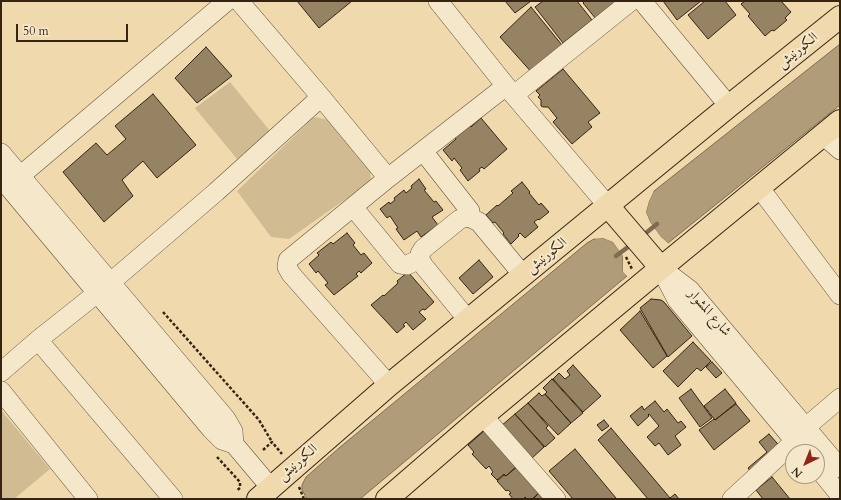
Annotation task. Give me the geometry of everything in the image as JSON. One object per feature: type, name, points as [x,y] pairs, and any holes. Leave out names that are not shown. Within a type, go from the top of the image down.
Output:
[{"type":"main road","name":"الكورنيش","points":[[270,495],[389,385],[523,275],[614,212],[729,106],[840,17]]},
{"type":"main road","points":[[387,499],[656,262],[759,187],[840,121]]},
{"type":"main road","points":[[614,212],[656,262]]},
{"type":"street","points":[[239,1],[388,178]]},
{"type":"street","points":[[438,1],[510,90],[614,212]]},
{"type":"street","points":[[389,385],[291,274],[287,267],[288,260],[423,151],[510,90],[631,1]]},
{"type":"street","points":[[642,1],[729,106]]},
{"type":"street","points":[[20,176],[219,4]]},
{"type":"street","points":[[1,372],[216,192],[321,97]]},
{"type":"street","points":[[823,135],[840,150]]},
{"type":"street","points":[[423,151],[470,211],[469,218]]},
{"type":"street","points":[[1,153],[216,435],[222,440],[234,444],[270,495]]},
{"type":"street","points":[[1,178],[104,287]]},
{"type":"street","points":[[759,187],[840,295]]},
{"type":"street","points":[[353,207],[400,264],[407,265],[420,259]]},
{"type":"street","points":[[468,320],[423,265],[420,259],[420,254],[423,249],[460,219],[469,218],[479,222],[523,275]]},
{"type":"street","name":"شارع المشوار","points":[[656,262],[677,300],[801,440],[840,468]]},
{"type":"street","points":[[38,340],[173,499]]},
{"type":"street","points":[[1,391],[88,499]]},
{"type":"street","points":[[732,499],[801,440],[840,398]]},
{"type":"street","points":[[483,416],[556,499]]},
{"type":"street","points":[[825,476],[840,494]]},
{"type":"path","points":[[164,312],[259,420],[272,442],[283,455]]},
{"type":"path","points":[[263,450],[272,442]]},
{"type":"path","points":[[213,452],[240,482],[240,488],[236,491]]},
{"type":"path","points":[[300,482],[300,491],[304,499]]},
{"type":"shaded area","points":[[840,44],[840,105],[668,243],[661,237],[650,222],[646,212],[654,191]]},
{"type":"shaded area","points":[[230,82],[270,131],[237,159],[195,108]]},
{"type":"shaded area","points":[[314,117],[336,121],[370,166],[371,183],[289,239],[271,237],[237,191]]},
{"type":"shaded area","points":[[603,238],[613,242],[623,256],[623,272],[627,276],[360,499],[307,499],[302,490],[302,485],[306,477],[587,243],[594,239]]},
{"type":"shaded area","points":[[1,410],[50,469],[14,499],[1,499]]},
{"type":"pier","points":[[654,191],[646,212],[650,222],[661,237],[668,243],[666,244],[659,238],[648,223],[644,212],[647,200]]},
{"type":"pier","points":[[603,236],[614,240],[625,255],[625,271],[629,275],[627,276],[623,272],[623,256],[613,242],[603,238],[594,239]]},
{"type":"building","points":[[297,1],[352,1],[319,28]]},
{"type":"building","points":[[505,1],[531,1],[515,13]]},
{"type":"building","points":[[543,1],[577,1],[592,20],[563,43],[535,7]]},
{"type":"building","points":[[585,1],[621,1],[596,19],[583,3]]},
{"type":"building","points":[[663,1],[701,1],[677,20]]},
{"type":"building","points":[[705,1],[725,1],[736,15],[708,39],[688,15]]},
{"type":"building","points":[[745,1],[781,1],[791,12],[785,18],[787,20],[774,31],[772,30],[765,36],[748,16],[750,14],[741,4]]},
{"type":"building","points":[[531,7],[566,50],[534,75],[500,37]]},
{"type":"building","points":[[206,47],[232,76],[197,103],[175,78]]},
{"type":"building","points":[[563,69],[600,113],[588,122],[592,127],[572,144],[553,122],[557,118],[548,107],[541,106],[541,100],[538,97],[540,95],[536,91]]},
{"type":"building","points":[[153,94],[196,145],[157,178],[143,161],[122,180],[133,196],[104,222],[63,172],[96,143],[107,155],[126,139],[115,126]]},
{"type":"building","points":[[481,118],[507,149],[484,169],[482,167],[479,169],[480,171],[468,181],[460,170],[462,168],[454,158],[452,161],[443,150],[469,125],[471,127]]},
{"type":"building","points":[[419,179],[426,189],[424,190],[443,210],[432,217],[438,225],[421,237],[417,231],[404,240],[396,229],[398,228],[390,216],[387,218],[380,209],[389,202],[390,204],[395,200],[394,198],[404,190],[406,193]]},
{"type":"building","points":[[522,182],[539,205],[541,203],[549,212],[534,222],[538,227],[525,238],[520,233],[511,244],[495,222],[493,223],[486,215],[513,193],[511,191]]},
{"type":"building","points":[[347,233],[355,243],[353,245],[361,255],[364,253],[372,263],[361,273],[359,271],[356,274],[358,276],[334,295],[325,285],[328,283],[318,271],[316,273],[309,264],[319,255],[317,253],[331,242],[333,244]]},
{"type":"building","points":[[479,260],[493,277],[473,294],[459,278]]},
{"type":"building","points":[[408,272],[434,302],[425,310],[423,309],[419,312],[426,319],[413,330],[406,322],[403,325],[405,326],[397,333],[371,305],[383,295],[384,296],[398,283],[397,281]]},
{"type":"building","points":[[651,299],[661,300],[664,302],[692,336],[668,357],[640,308]]},
{"type":"building","points":[[640,311],[667,356],[653,368],[620,330]]},
{"type":"building","points":[[693,342],[711,361],[701,371],[697,368],[678,387],[663,371]]},
{"type":"building","points":[[712,362],[722,373],[716,378],[706,367]]},
{"type":"building","points":[[573,365],[601,396],[583,412],[553,379],[559,373],[565,379],[570,375],[567,371]]},
{"type":"building","points":[[552,379],[583,413],[571,423],[545,394],[547,392],[543,388]]},
{"type":"building","points":[[691,389],[712,418],[700,427],[679,398]]},
{"type":"building","points":[[725,389],[736,403],[715,420],[704,406]]},
{"type":"building","points":[[539,393],[542,396],[545,394],[571,423],[558,435],[528,403]]},
{"type":"building","points":[[655,401],[664,412],[667,409],[678,423],[681,421],[686,427],[675,436],[681,445],[668,455],[659,443],[655,446],[647,437],[659,426],[649,414],[649,416],[638,426],[630,416],[642,406],[644,410]]},
{"type":"building","points":[[528,403],[548,426],[546,428],[555,438],[545,447],[515,414]]},
{"type":"building","points":[[736,404],[750,421],[714,450],[699,430]]},
{"type":"building","points":[[515,414],[544,447],[531,459],[501,426]]},
{"type":"building","points":[[604,420],[609,426],[602,431],[597,425]]},
{"type":"building","points":[[611,428],[670,498],[675,494],[679,499],[648,499],[598,440]]},
{"type":"building","points":[[486,429],[518,465],[506,476],[504,474],[497,480],[491,474],[493,472],[489,466],[486,469],[472,454],[474,452],[468,445]]},
{"type":"building","points":[[769,434],[784,451],[754,476],[748,468],[767,452],[759,442]]},
{"type":"building","points":[[575,449],[616,498],[615,499],[573,499],[549,471]]},
{"type":"building","points":[[518,466],[540,492],[532,499],[527,499],[525,497],[524,499],[513,499],[509,494],[511,493],[508,490],[506,491],[497,481]]},
{"type":"building","points":[[772,477],[790,499],[763,499],[756,490]]},
{"type":"building","points":[[540,492],[546,499],[533,499]]},
{"type":"waterway","points":[[641,237],[657,224]]},
{"type":"waterway","points":[[616,256],[632,244]]}]
